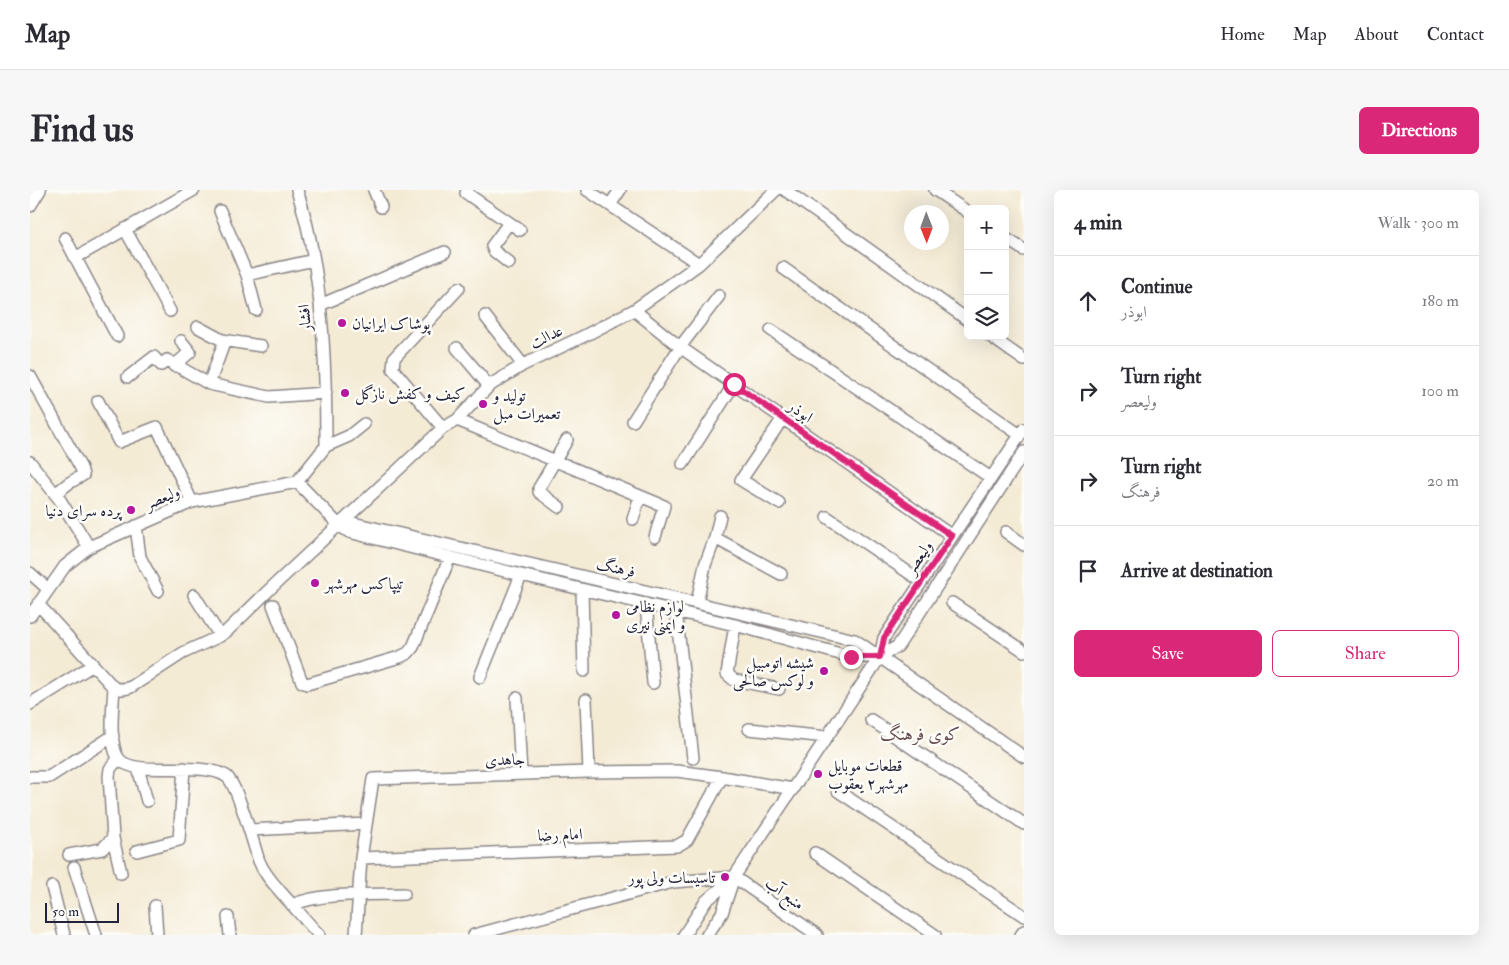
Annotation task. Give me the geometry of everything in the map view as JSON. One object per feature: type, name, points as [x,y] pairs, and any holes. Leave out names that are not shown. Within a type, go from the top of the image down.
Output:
[{"type":"street","points":[[30,206],[40,190]]},
{"type":"street","points":[[75,258],[194,190]]},
{"type":"street","points":[[374,190],[381,207]]},
{"type":"street","points":[[468,190],[466,193],[520,230]]},
{"type":"street","points":[[587,190],[699,264]]},
{"type":"street","points":[[610,205],[620,190]]},
{"type":"street","name":"عدالت","points":[[114,688],[125,689],[131,687],[183,654],[227,631],[443,428],[457,420],[489,386],[523,364],[634,310],[699,264],[776,190]]},
{"type":"street","points":[[785,190],[964,317]]},
{"type":"street","points":[[935,190],[964,209]]},
{"type":"street","name":"افشار","points":[[299,191],[314,260],[320,305],[326,394],[326,446]]},
{"type":"street","points":[[220,211],[247,276],[256,310]]},
{"type":"street","points":[[509,223],[492,246],[494,251],[509,263]]},
{"type":"street","points":[[125,229],[170,311]]},
{"type":"street","points":[[65,238],[117,336]]},
{"type":"street","points":[[1009,241],[1024,250]]},
{"type":"street","points":[[320,305],[445,252]]},
{"type":"street","points":[[247,276],[314,260]]},
{"type":"street","points":[[783,268],[1022,432]]},
{"type":"street","points":[[443,428],[393,369],[393,363],[394,358],[406,344],[459,288]]},
{"type":"street","points":[[633,421],[680,347],[719,296]]},
{"type":"street","name":"ابوذر","points":[[634,310],[680,347],[952,536]]},
{"type":"street","points":[[485,316],[523,364]]},
{"type":"street","points":[[198,327],[222,340],[260,346]]},
{"type":"street","points":[[771,330],[991,478]]},
{"type":"street","points":[[209,384],[224,343],[222,340]]},
{"type":"street","points":[[996,340],[1024,360]]},
{"type":"street","points":[[174,366],[190,352],[181,341]]},
{"type":"street","points":[[457,348],[489,386]]},
{"type":"street","points":[[128,377],[154,357],[161,365],[167,360],[174,366],[209,384],[269,397],[326,394]]},
{"type":"street","points":[[30,376],[81,468],[82,475],[55,494]]},
{"type":"street","points":[[683,464],[734,384]]},
{"type":"street","points":[[98,401],[119,442],[157,428],[192,502]]},
{"type":"street","points":[[779,503],[741,480],[783,418]]},
{"type":"street","points":[[457,420],[664,506],[655,537]]},
{"type":"street","points":[[297,482],[326,446],[349,436],[364,424]]},
{"type":"street","name":"ولیعصر","points":[[734,877],[880,657],[884,638],[1022,432]]},
{"type":"street","points":[[559,507],[539,492],[540,485],[567,440]]},
{"type":"street","name":"ولیعصر","points":[[880,657],[898,646],[1024,452]]},
{"type":"street","points":[[30,462],[55,494],[89,547]]},
{"type":"street","name":"ولیعصر","points":[[30,616],[65,566],[89,547],[192,502],[297,482]]},
{"type":"street","name":"فرهنگ","points":[[297,482],[348,532],[582,590],[735,625],[851,657],[880,657]]},
{"type":"street","points":[[633,519],[640,496]]},
{"type":"street","points":[[697,602],[705,565],[715,538],[720,516]]},
{"type":"street","points":[[827,516],[921,581]]},
{"type":"street","name":"فرهنگ","points":[[340,526],[353,523],[855,640],[1024,758]]},
{"type":"street","points":[[136,526],[140,557],[158,591]]},
{"type":"street","points":[[1006,532],[1024,544]]},
{"type":"street","points":[[715,538],[782,574]]},
{"type":"street","points":[[273,605],[302,682],[307,684],[408,653],[413,647],[450,557]]},
{"type":"street","points":[[30,573],[48,589]]},
{"type":"street","points":[[480,677],[521,575]]},
{"type":"street","points":[[582,590],[584,670]]},
{"type":"street","points":[[194,595],[220,636]]},
{"type":"street","points":[[952,602],[1024,651]]},
{"type":"street","points":[[38,604],[114,688],[113,736],[114,749],[118,759],[126,765],[138,768],[184,768],[213,772],[227,777],[233,786],[266,875],[319,935]]},
{"type":"street","points":[[646,604],[653,684]]},
{"type":"street","points":[[676,611],[693,758]]},
{"type":"street","points":[[735,625],[728,674],[734,680],[779,689]]},
{"type":"street","points":[[30,704],[93,666]]},
{"type":"street","points":[[517,698],[521,774]]},
{"type":"street","points":[[586,700],[589,772]]},
{"type":"street","points":[[870,720],[1024,824]]},
{"type":"street","points":[[749,729],[826,737]]},
{"type":"street","points":[[30,777],[49,777],[113,736]]},
{"type":"street","points":[[118,759],[110,769],[109,776],[113,838],[121,873]]},
{"type":"street","points":[[138,768],[148,801]]},
{"type":"street","points":[[137,851],[179,840],[184,768]]},
{"type":"street","name":"جاهدی","points":[[356,935],[361,858],[373,779],[678,771],[722,776],[793,789]]},
{"type":"street","name":"امام رضا","points":[[361,858],[677,846],[687,840],[722,776]]},
{"type":"street","points":[[838,791],[1024,916]]},
{"type":"street","points":[[250,830],[366,824]]},
{"type":"street","points":[[69,855],[102,849],[113,838]]},
{"type":"street","points":[[815,853],[935,935]]},
{"type":"street","points":[[74,867],[96,935]]},
{"type":"street","points":[[474,935],[502,931],[673,882],[734,877]]},
{"type":"street","points":[[684,935],[706,901],[734,877]]},
{"type":"street","points":[[707,935],[722,913],[734,877]]},
{"type":"street","name":"منبع آب","points":[[734,877],[817,935]]},
{"type":"street","points":[[52,887],[64,935]]},
{"type":"street","points":[[292,905],[305,900],[404,894]]},
{"type":"street","points":[[155,906],[157,935]]},
{"type":"street","points":[[228,917],[230,935]]},
{"type":"street","points":[[1021,935],[1024,931]]},
{"type":"place","name":"پوشاک ایرانیان","points":[[342,323]]},
{"type":"place","name":"کیف و کفش نازگل","points":[[345,393]]},
{"type":"place","name":"تولید و تعمیرات مبل","points":[[483,404]]},
{"type":"place","name":"پرده سرای دنیا","points":[[131,510]]},
{"type":"place","name":"تیپاکس مهرشهر","points":[[315,583]]},
{"type":"place","name":"لوازم نظامی و ایمنی نیری","points":[[616,615]]},
{"type":"place","name":"شیشه اتومبیل و لوکس صالحی","points":[[824,671]]},
{"type":"place","name":"قطعات موبایل مهرشهر۲ یعقوب","points":[[818,774]]},
{"type":"place","name":"تاسیسات ولی پور","points":[[725,877]]},
{"type":"district","name":"کوی فرهنگ","points":[[920,734]]},
{"type":"route","points":[[734,384],[952,536],[884,638],[880,657],[851,657]]}]
